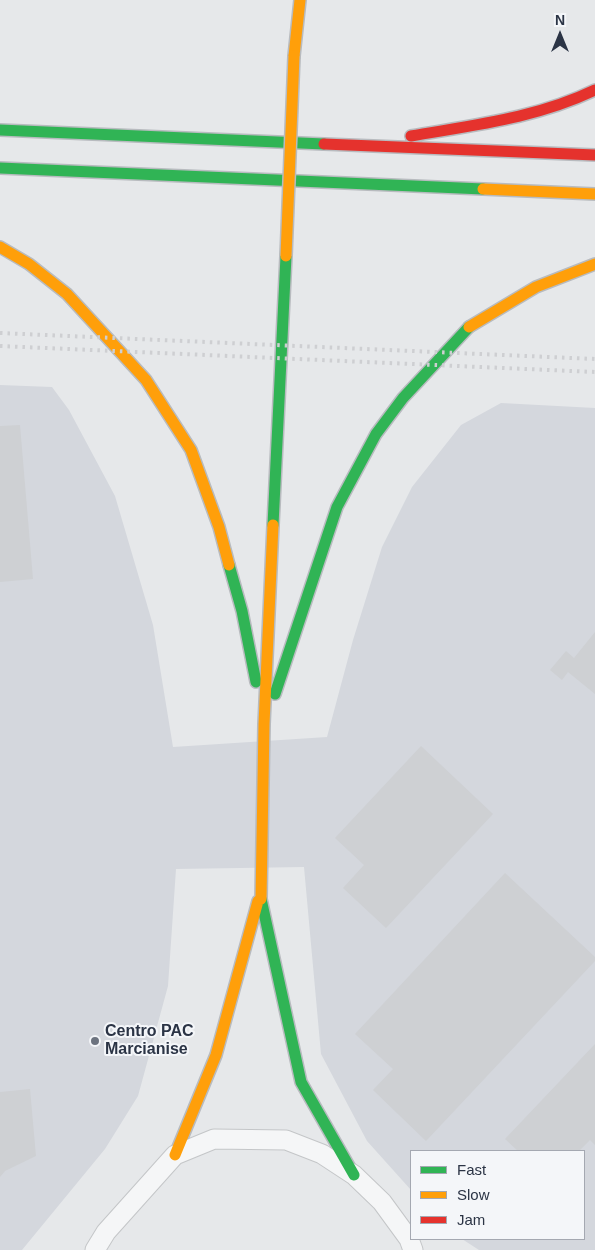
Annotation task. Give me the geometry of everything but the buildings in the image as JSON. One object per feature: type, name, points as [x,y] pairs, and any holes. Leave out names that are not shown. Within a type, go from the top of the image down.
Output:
[{"type":"highway","points":[[300,0],[294,56],[264,724],[260,895],[301,1082],[354,1175]]},
{"type":"highway","points":[[361,145],[537,114],[595,90]]},
{"type":"highway","points":[[0,130],[595,155]]},
{"type":"highway","points":[[0,168],[595,194]]},
{"type":"highway","points":[[0,247],[29,264],[68,294],[146,380],[191,450],[219,527],[242,611],[264,724]]},
{"type":"highway","points":[[264,724],[337,507],[376,434],[403,398],[470,326],[536,287],[595,264]]},
{"type":"highway","points":[[175,1155],[216,1055],[260,895]]},
{"type":"street","points":[[95,1250],[106,1232],[175,1155],[214,1139],[286,1140],[322,1154],[354,1175],[382,1202],[410,1239]]},
{"type":"shaded area","points":[[0,385],[52,387],[69,410],[115,496],[153,625],[173,747],[327,737],[353,640],[382,547],[412,487],[461,425],[501,403],[595,408],[595,1250],[479,1250],[464,1240],[585,1240],[585,1150],[410,1150],[410,1189],[367,1141],[321,1054],[304,867],[176,869],[168,986],[138,1096],[105,1149],[22,1250],[0,1250]]},
{"type":"railway","points":[[0,333],[595,359]]},
{"type":"railway","points":[[0,346],[595,372]]},
{"type":"traffic: fast","points":[[0,130],[324,144]]},
{"type":"traffic: fast","points":[[0,168],[483,189]]},
{"type":"traffic: fast","points":[[273,525],[286,256]]},
{"type":"traffic: fast","points":[[275,694],[337,507],[376,434],[403,398],[469,327]]},
{"type":"traffic: fast","points":[[229,565],[242,611],[256,682]]},
{"type":"traffic: fast","points":[[261,899],[301,1082],[354,1175]]},
{"type":"traffic: slow","points":[[294,56],[300,0]]},
{"type":"traffic: slow","points":[[286,256],[294,56]]},
{"type":"traffic: slow","points":[[483,189],[595,194]]},
{"type":"traffic: slow","points":[[0,247],[29,264],[67,294],[146,380],[191,450],[219,527],[229,565]]},
{"type":"traffic: slow","points":[[469,327],[536,287],[595,264]]},
{"type":"traffic: slow","points":[[261,899],[264,724],[273,525]]},
{"type":"traffic: slow","points":[[175,1155],[216,1055],[258,901]]},
{"type":"traffic: jam","points":[[411,136],[528,114],[573,100],[595,90]]},
{"type":"traffic: jam","points":[[324,144],[595,155]]},
{"type":"place","name":"Centro PAC Marcianise","points":[[95,1041]]}]
